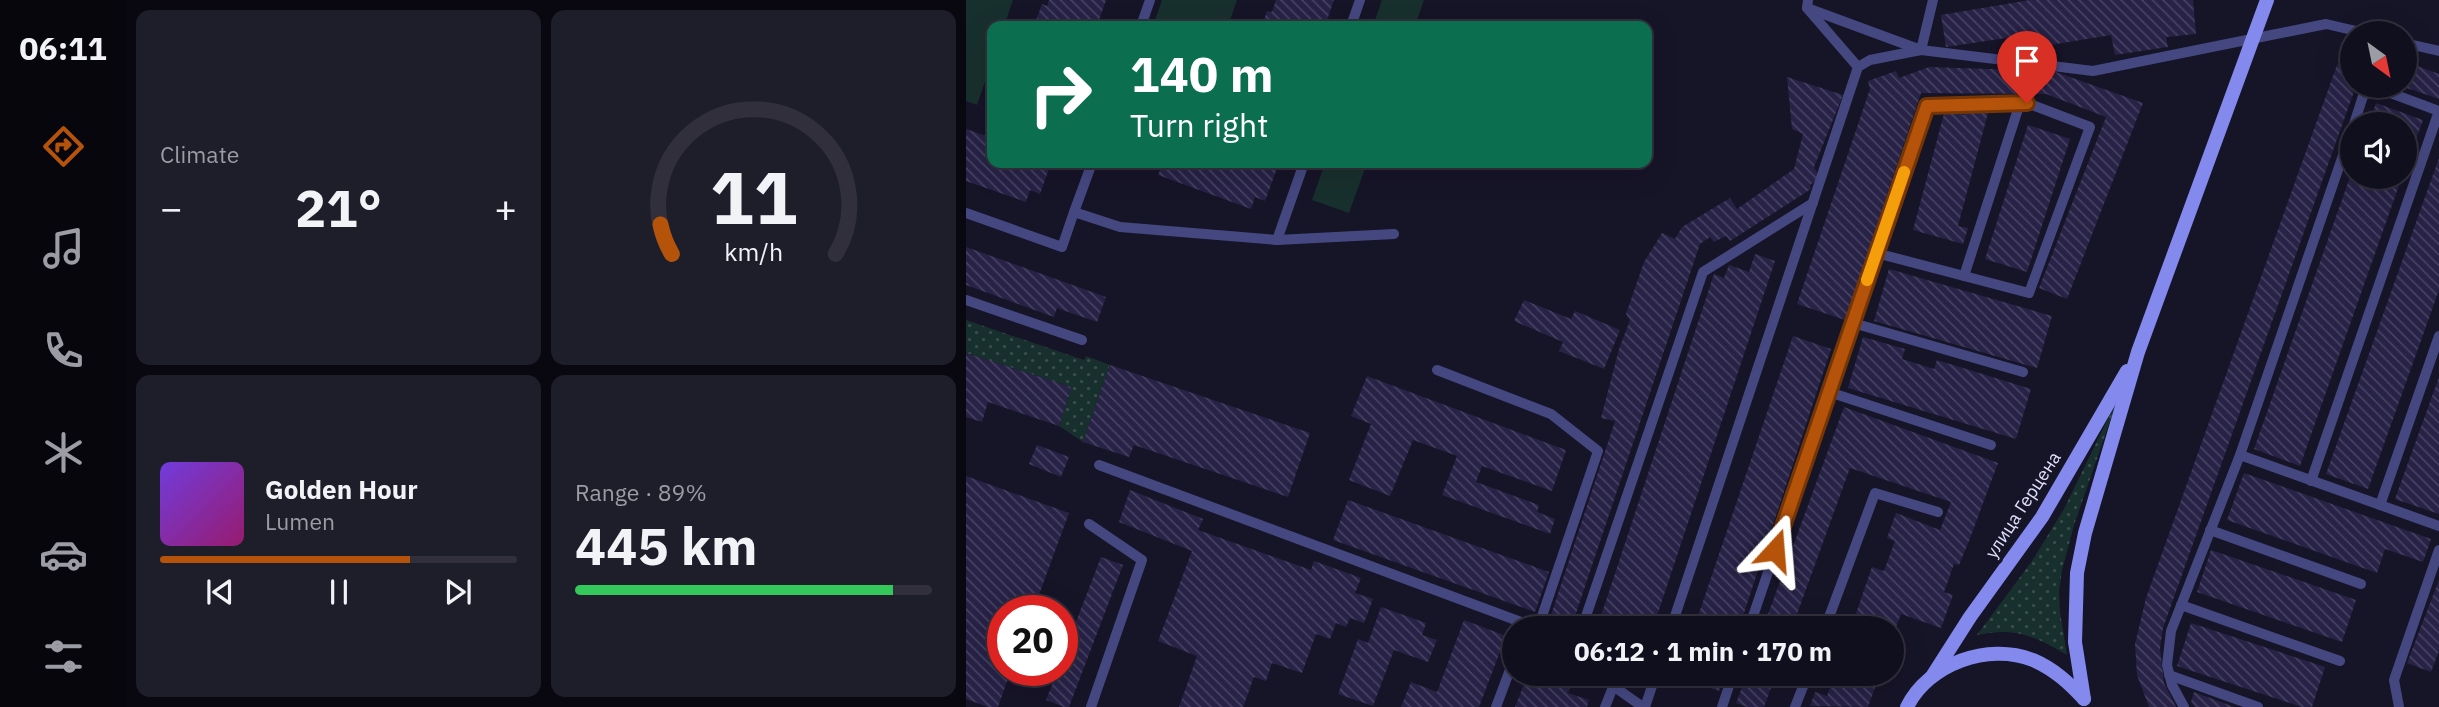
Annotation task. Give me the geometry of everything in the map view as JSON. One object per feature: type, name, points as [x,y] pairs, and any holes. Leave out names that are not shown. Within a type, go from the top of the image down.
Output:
[{"type":"main road","name":"улица Герцена","points":[[2086,703],[2075,642],[2077,573],[2085,533],[2138,352],[2267,0]]},
{"type":"main road","name":"улица Герцена","points":[[1933,675],[1970,617],[2042,517],[2138,352]]},
{"type":"main road","points":[[1907,707],[1911,698],[1933,675],[1956,662],[1980,655],[2006,654],[2031,659],[2060,675],[2086,703]]},
{"type":"lane","points":[[1143,21],[1150,0]]},
{"type":"lane","points":[[1353,21],[1360,0]]},
{"type":"lane","points":[[1921,50],[1933,0]]},
{"type":"lane","points":[[1808,4],[1921,50],[2093,71],[2326,24],[2340,27]]},
{"type":"lane","points":[[1808,4],[1858,67]]},
{"type":"lane","points":[[2417,46],[2439,51]]},
{"type":"lane","points":[[1675,616],[1858,67],[1870,60],[1921,50]]},
{"type":"lane","points":[[2311,481],[2439,111],[2377,88],[2363,96],[2358,112]]},
{"type":"lane","points":[[1964,276],[2020,103]]},
{"type":"lane","points":[[1753,616],[1927,106],[2027,103],[2090,127],[2029,293],[1877,253]]},
{"type":"lane","points":[[2184,707],[2169,675],[2168,650],[2171,631],[2240,455],[2340,165]]},
{"type":"lane","points":[[966,214],[1062,247],[1090,168]]},
{"type":"lane","points":[[1277,240],[1302,168]]},
{"type":"lane","points":[[1586,616],[1703,272],[1813,203]]},
{"type":"lane","points":[[1074,212],[1120,227],[1277,240],[1394,234]]},
{"type":"lane","points":[[966,300],[1082,340]]},
{"type":"lane","points":[[1853,323],[2023,372]]},
{"type":"lane","points":[[2380,505],[2439,336]]},
{"type":"lane","points":[[1437,370],[1551,414],[1598,451],[1535,616]]},
{"type":"lane","points":[[1829,393],[1992,445]]},
{"type":"lane","points":[[2240,455],[2439,526]]},
{"type":"lane","points":[[1099,465],[1502,616]]},
{"type":"lane","points":[[1829,616],[1875,492],[1938,512]]},
{"type":"lane","points":[[1089,524],[1142,560],[1091,707]]},
{"type":"lane","points":[[2210,530],[2361,584]]},
{"type":"lane","points":[[2399,707],[2394,680],[2439,550]]},
{"type":"lane","points":[[2181,605],[2340,661]]},
{"type":"lane","points":[[2169,675],[2258,707]]},
{"type":"lane","points":[[1496,707],[1504,686]]},
{"type":"lane","points":[[1605,707],[1613,687],[1644,707],[1652,686]]},
{"type":"lane","points":[[1722,707],[1729,686]]},
{"type":"lane","points":[[1795,707],[1803,686]]},
{"type":"green space","points":[[966,0],[1013,0],[1006,21],[987,21],[987,76],[977,105],[966,101]]},
{"type":"green space","points":[[1162,0],[1237,0],[1230,21],[1155,21]]},
{"type":"green space","points":[[1382,0],[1424,0],[1417,21],[1375,21]]},
{"type":"green space","points":[[1323,168],[1365,168],[1349,213],[1312,200]]},
{"type":"green space","points":[[966,320],[1084,360],[1086,356],[1110,365],[1083,442],[1059,426],[1071,387],[966,353]]},
{"type":"green space","points":[[2118,398],[2074,525],[2062,570],[2060,612],[2067,655],[2024,635],[2003,632],[1977,635],[2032,561],[2064,509]]},
{"type":"building","points":[[1049,0],[1106,0],[1099,21],[1036,21],[1042,4],[1047,6]]},
{"type":"building","points":[[1276,0],[1334,0],[1327,21],[1264,21],[1267,11],[1272,12]]},
{"type":"building","points":[[2030,0],[2193,0],[2196,34],[2166,37],[2168,47],[2115,55],[2111,35],[2008,52],[2006,38],[1946,47],[1941,15]]},
{"type":"building","points":[[2340,63],[2340,98],[2352,98],[2347,112],[2340,112],[2340,131],[2163,628],[2160,648],[2164,683],[2176,707],[2149,707],[2137,675],[2135,644],[2146,598],[2337,65]]},
{"type":"building","points":[[2417,66],[2439,74],[2439,99],[2417,91]]},
{"type":"building","points":[[1929,67],[2053,71],[2143,103],[2067,299],[2039,288],[2106,117],[2046,94],[1921,93],[1845,320],[1797,304],[1870,89],[1868,81],[1896,71],[1899,78]]},
{"type":"building","points":[[1787,77],[1843,95],[1814,167],[1820,178],[1810,185],[1811,189],[1730,241],[1726,236],[1714,242],[1710,237],[1700,244],[1575,616],[1551,616],[1615,421],[1601,418],[1619,349],[1630,320],[1626,314],[1644,262],[1662,233],[1675,239],[1682,227],[1730,198],[1737,209],[1794,169],[1803,134],[1792,129]]},
{"type":"building","points":[[2376,103],[2401,112],[2373,112]]},
{"type":"building","points":[[1966,107],[1988,113],[1958,226],[1968,228],[1963,244],[1913,230],[1945,110],[1964,115]]},
{"type":"building","points":[[2417,118],[2423,120],[2417,137]]},
{"type":"building","points":[[2028,125],[2070,139],[2027,272],[1985,259]]},
{"type":"building","points":[[966,129],[987,136],[987,168],[1049,168],[1040,194],[1030,190],[1026,202],[966,181]]},
{"type":"building","points":[[2439,158],[2439,290],[2368,489],[2326,474]]},
{"type":"building","points":[[1161,168],[1277,168],[1265,201],[1255,197],[1251,209],[1158,175]]},
{"type":"building","points":[[2346,189],[2398,189],[2300,466],[2254,449]]},
{"type":"building","points":[[966,247],[1106,297],[1097,322],[1057,308],[1054,317],[966,285]]},
{"type":"building","points":[[1755,254],[1775,261],[1657,616],[1601,616],[1714,274],[1724,278],[1729,265],[1749,272]]},
{"type":"building","points":[[1889,269],[2052,316],[2037,368],[1874,321]]},
{"type":"building","points":[[1524,300],[1571,319],[1575,311],[1620,330],[1604,369],[1559,351],[1563,342],[1514,321]]},
{"type":"building","points":[[1793,336],[1831,349],[1743,616],[1698,616]]},
{"type":"building","points":[[1863,337],[1905,349],[1902,359],[1934,369],[1937,360],[2031,389],[2016,439],[1848,388]]},
{"type":"building","points":[[966,353],[1071,387],[1059,426],[988,402],[982,422],[966,417]]},
{"type":"building","points":[[1110,365],[1310,433],[1288,497],[1134,445],[1129,457],[1083,442]]},
{"type":"building","points":[[1367,376],[1566,450],[1552,491],[1482,466],[1476,482],[1539,505],[1537,512],[1555,519],[1550,534],[1442,495],[1457,456],[1413,440],[1390,496],[1349,480],[1371,424],[1351,416]]},
{"type":"building","points":[[2439,377],[2439,514],[2395,499]]},
{"type":"building","points":[[1844,407],[1998,463],[1959,565],[1954,564],[1944,592],[1953,595],[1941,628],[1901,614],[1855,616],[1872,567],[1884,571],[1895,541],[1887,538],[1896,513],[1940,530],[1951,502],[1850,468],[1796,616],[1767,616]]},
{"type":"building","points":[[1037,445],[1069,457],[1061,477],[1029,464]]},
{"type":"building","points":[[2244,473],[2431,539],[2423,562],[2385,549],[2377,573],[2227,520]]},
{"type":"building","points":[[966,476],[1069,513],[1039,595],[987,595],[987,686],[1005,686],[998,707],[988,707],[966,699]]},
{"type":"building","points":[[1130,490],[1203,519],[1198,530],[1311,570],[1314,561],[1361,578],[1355,593],[1373,599],[1364,623],[1350,618],[1346,627],[1336,623],[1330,639],[1316,634],[1302,673],[1272,663],[1266,681],[1254,677],[1243,707],[1179,707],[1197,656],[1158,641],[1192,551],[1119,522]]},
{"type":"building","points":[[1348,500],[1549,572],[1535,612],[1333,540]]},
{"type":"building","points":[[2211,550],[2356,600],[2342,642],[2197,592]]},
{"type":"building","points":[[1101,557],[1123,565],[1078,683],[1078,617]]},
{"type":"building","points":[[2439,580],[2439,651],[2431,672],[2407,663]]},
{"type":"building","points":[[1381,607],[1426,623],[1422,635],[1437,640],[1428,662],[1394,650],[1373,706],[1338,694],[1358,639],[1368,643]]},
{"type":"building","points":[[1464,620],[1502,634],[1502,647],[1479,707],[1401,707],[1411,682],[1437,692]]},
{"type":"building","points":[[2191,623],[2325,667],[2312,707],[2302,707],[2177,666]]},
{"type":"building","points":[[1052,686],[1077,686],[1069,707],[1046,700]]},
{"type":"building","points":[[1523,686],[1571,686],[1568,693],[1589,700],[1587,707],[1515,707]]},
{"type":"building","points":[[1704,686],[1720,686],[1719,691]]},
{"type":"building","points":[[1742,686],[1772,686],[1764,707],[1747,707],[1736,703]]},
{"type":"building","points":[[1831,686],[1876,686],[1868,707],[1810,706],[1815,692],[1827,696]]},
{"type":"building","points":[[2194,692],[2234,707],[2195,707],[2191,702]]},
{"type":"slow traffic","points":[[1867,280],[1904,172]]},
{"type":"route","points":[[1775,550],[1927,106],[2027,103]]}]
